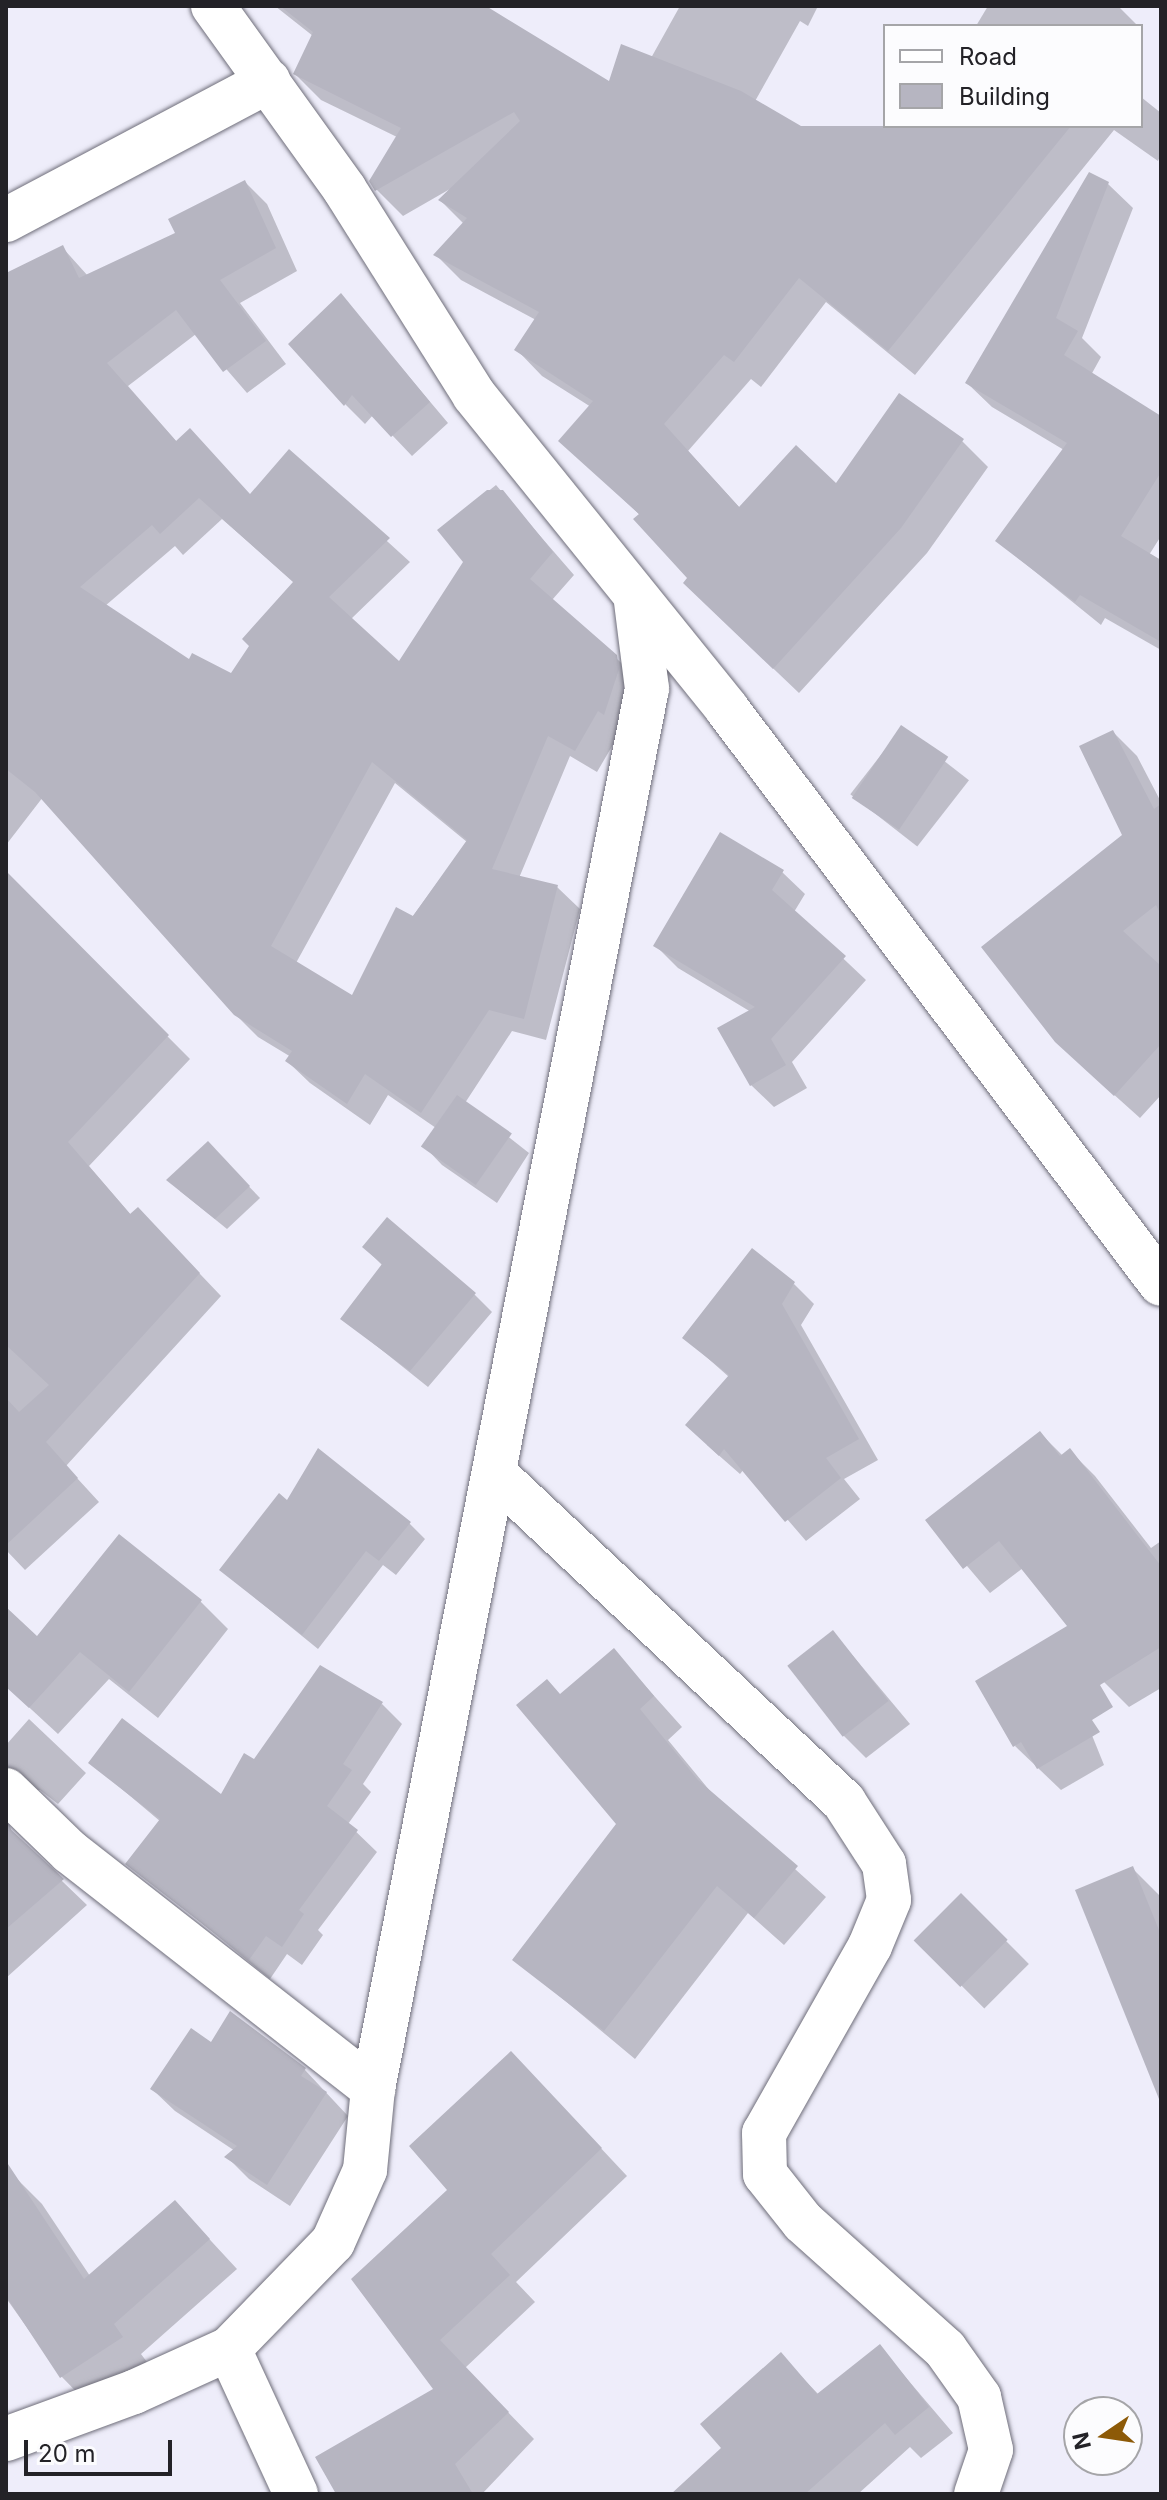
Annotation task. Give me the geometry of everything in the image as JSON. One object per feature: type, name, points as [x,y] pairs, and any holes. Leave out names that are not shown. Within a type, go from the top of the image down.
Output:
[{"type":"street","points":[[213,6],[345,190],[474,395],[636,602],[727,709],[1161,1284]]},
{"type":"street","points":[[6,220],[268,81]]},
{"type":"street","points":[[6,2439],[134,2392],[229,2349],[333,2242],[365,2170],[373,2089],[647,689],[636,602]]},
{"type":"street","points":[[495,1474],[844,1802],[884,1864],[889,1900],[870,1946],[764,2133],[765,2174],[803,2222],[945,2349],[979,2397],[991,2450],[976,2494]]},
{"type":"street","points":[[6,1790],[70,1852],[373,2089]]},
{"type":"street","points":[[229,2349],[296,2494]]},
{"type":"building","points":[[280,6],[486,6],[609,81],[621,44],[741,91],[801,126],[1069,128],[888,351],[799,278],[734,362],[724,355],[664,424],[739,507],[796,445],[836,483],[899,393],[964,439],[901,528],[773,669],[683,583],[687,578],[633,519],[639,514],[558,441],[593,401],[514,350],[539,312],[433,255],[467,218],[438,200],[520,121],[514,112],[375,191],[369,181],[401,128],[293,74],[313,32]]},
{"type":"building","points":[[1089,172],[1109,182],[1056,318],[1078,331],[1064,355],[1161,416],[1161,472],[1121,536],[1161,560],[1161,642],[1080,595],[1075,602],[995,541],[1067,443],[965,383]]},
{"type":"building","points":[[245,180],[276,248],[220,280],[266,341],[223,372],[176,310],[107,363],[176,441],[190,428],[250,494],[289,449],[390,538],[329,597],[399,661],[463,562],[437,530],[487,490],[503,490],[553,552],[530,579],[617,655],[619,669],[604,715],[598,711],[575,751],[548,736],[492,869],[558,885],[524,1019],[489,1010],[421,1113],[365,1074],[347,1104],[285,1061],[292,1051],[234,1015],[35,792],[6,769],[6,273],[63,245],[79,278],[175,233],[168,219]],"holes":[[[199,498],[293,582],[242,639],[249,646],[231,673],[192,653],[189,659],[80,587],[152,525],[160,534]],[[372,762],[467,840],[413,916],[396,907],[352,995],[271,946]]]},
{"type":"building","points":[[341,293],[430,402],[391,437],[352,395],[344,406],[288,344]]},
{"type":"building","points":[[901,725],[948,757],[899,830],[852,798]]},
{"type":"building","points":[[1113,730],[1154,809],[1161,804],[1161,915],[1156,905],[1123,931],[1161,966],[1161,1044],[1114,1096],[1055,1042],[981,947],[1122,835],[1079,746]]},
{"type":"building","points":[[720,832],[784,870],[772,890],[846,956],[771,1039],[786,1065],[750,1086],[717,1028],[755,1007],[653,946]]},
{"type":"building","points":[[6,871],[169,1035],[68,1142],[130,1214],[138,1207],[200,1273],[46,1442],[78,1478],[6,1545],[6,1398],[19,1412],[49,1385],[6,1345]]},
{"type":"building","points":[[457,1095],[512,1133],[476,1185],[421,1147]]},
{"type":"building","points":[[208,1141],[250,1186],[215,1219],[166,1180]]},
{"type":"building","points":[[387,1217],[476,1293],[410,1371],[340,1319],[382,1264],[362,1247]]},
{"type":"building","points":[[752,1248],[795,1282],[782,1304],[859,1439],[826,1458],[841,1478],[785,1522],[724,1449],[719,1456],[685,1425],[729,1375],[682,1338]]},
{"type":"building","points":[[1040,1431],[1060,1456],[1070,1448],[1161,1566],[1161,1647],[1100,1685],[1113,1707],[1092,1720],[1100,1732],[1037,1769],[1021,1742],[1013,1747],[975,1681],[1067,1626],[999,1541],[963,1569],[925,1520]]},
{"type":"building","points":[[318,1448],[411,1522],[379,1561],[366,1551],[302,1635],[219,1570],[279,1493],[287,1500]]},
{"type":"building","points":[[119,1534],[202,1600],[129,1692],[80,1652],[29,1708],[6,1687],[6,1607],[37,1636]]},
{"type":"building","points":[[833,1630],[888,1701],[843,1737],[787,1666]]},
{"type":"building","points":[[614,1648],[654,1696],[640,1709],[698,1780],[798,1866],[754,1918],[717,1886],[604,2031],[512,1960],[616,1824],[516,1705],[547,1679],[560,1694]]},
{"type":"building","points":[[320,1665],[383,1702],[343,1764],[352,1770],[327,1806],[358,1830],[299,1910],[304,1914],[282,1947],[266,1936],[249,1960],[125,1864],[160,1819],[88,1763],[122,1718],[221,1794],[244,1753],[254,1759]]},
{"type":"building","points":[[6,1825],[64,1879],[6,1929]]},
{"type":"building","points":[[1133,1866],[1161,1935],[1159,2099],[1075,1890]]},
{"type":"building","points":[[961,1893],[1008,1940],[960,1987],[914,1940]]},
{"type":"building","points":[[230,2011],[306,2068],[301,2076],[327,2092],[267,2185],[224,2157],[237,2146],[150,2089],[191,2028],[211,2042]]},
{"type":"building","points":[[511,2051],[602,2148],[491,2254],[510,2275],[440,2340],[509,2412],[455,2464],[473,2494],[336,2494],[315,2457],[433,2389],[351,2279],[447,2190],[409,2146]]},
{"type":"building","points":[[6,2161],[84,2279],[175,2200],[210,2239],[114,2324],[123,2337],[60,2378],[6,2296]]},
{"type":"building","points":[[880,2344],[929,2407],[895,2435],[885,2423],[805,2494],[671,2494],[721,2448],[700,2424],[781,2352],[817,2394]]}]
